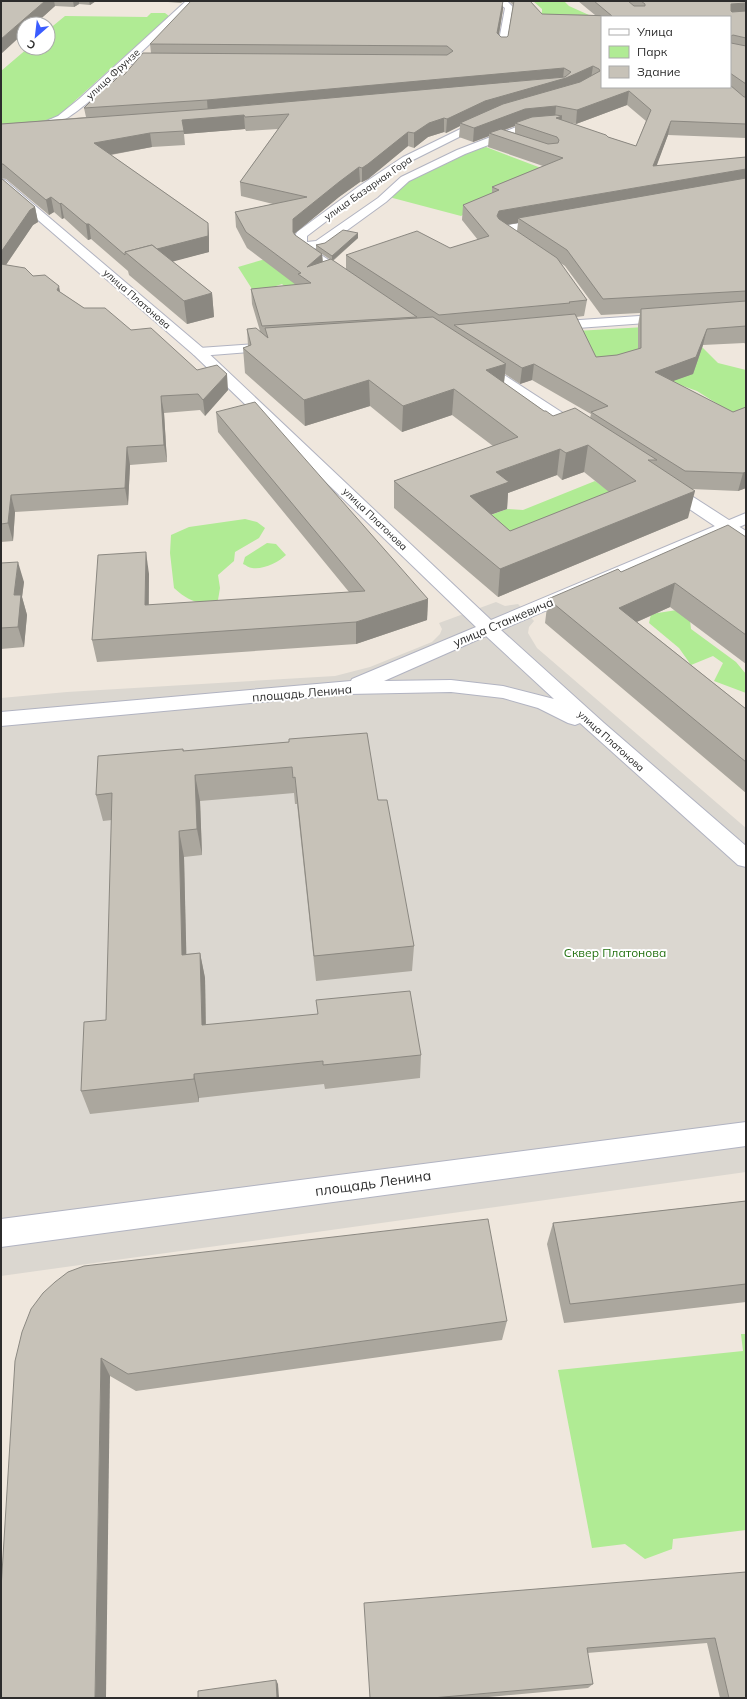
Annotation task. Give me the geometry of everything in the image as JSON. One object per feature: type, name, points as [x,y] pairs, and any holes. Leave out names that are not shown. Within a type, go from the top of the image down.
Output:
[{"type":"street","name":"улица Фрунзе","points":[[65,127],[22,130],[47,125],[62,118],[83,101],[191,1]]},
{"type":"street","points":[[483,1],[503,2],[509,7],[503,46]]},
{"type":"street","points":[[184,8],[200,8]]},
{"type":"street","points":[[126,61],[171,61]]},
{"type":"street","name":"улица Базарная Гора","points":[[301,241],[362,189],[407,159],[494,116]]},
{"type":"street","name":"улица Базарная Гора","points":[[301,241],[320,244],[382,200],[405,179],[461,152],[528,126],[555,124]]},
{"type":"street","points":[[500,137],[515,142]]},
{"type":"street","name":"улица Платонова","points":[[1,182],[199,352],[488,628],[597,728],[746,859]]},
{"type":"street","points":[[528,248],[503,230],[557,221]]},
{"type":"street","points":[[301,241],[358,285]]},
{"type":"street","points":[[588,309],[597,322]]},
{"type":"street","points":[[535,327],[681,317]]},
{"type":"street","points":[[199,352],[287,346]]},
{"type":"street","points":[[465,356],[594,440]]},
{"type":"street","points":[[653,478],[746,539]]},
{"type":"street","name":"улица Станкевича","points":[[348,688],[746,518]]},
{"type":"street","name":"площадь Ленина","points":[[1,719],[348,688],[451,686],[503,692],[545,703],[597,728]]},
{"type":"street","name":"площадь Ленина","points":[[1,1233],[746,1134]]},
{"type":"green space","points":[[533,1],[564,1],[569,6],[589,15],[538,17],[542,12],[542,9]]},
{"type":"green space","points":[[151,13],[165,13],[169,16],[57,117],[39,124],[1,128],[1,71],[19,56],[56,56],[56,23],[65,16],[147,17]]},
{"type":"green space","points":[[486,147],[549,171],[482,203],[461,216],[389,197],[408,181],[471,151]]},
{"type":"green space","points":[[269,258],[305,288],[289,290],[282,284],[276,286],[278,292],[252,289],[238,267]]},
{"type":"green space","points":[[680,325],[718,363],[746,370],[746,422],[697,391],[627,366],[561,357],[576,331]]},
{"type":"green space","points":[[595,481],[605,488],[641,492],[515,541],[488,516],[507,509],[523,510]]},
{"type":"green space","points":[[245,519],[257,522],[265,528],[259,538],[235,552],[234,561],[218,575],[220,588],[218,600],[205,602],[194,601],[174,588],[170,553],[171,535],[189,527]]},
{"type":"green space","points":[[267,543],[276,544],[286,555],[275,563],[266,567],[251,568],[243,564],[245,557]]},
{"type":"green space","points":[[677,610],[690,620],[691,629],[736,662],[746,674],[746,693],[714,681],[723,663],[713,656],[691,665],[679,648],[649,623],[651,614]]},
{"type":"green space","points":[[741,1334],[746,1334],[746,1530],[673,1539],[672,1549],[645,1559],[625,1544],[592,1548],[558,1370],[743,1351]]},
{"type":"shaded area","points":[[496,602],[505,606],[518,604],[534,621],[529,627],[528,633],[537,648],[746,828],[746,1172],[1,1276],[1,698],[67,692],[335,676],[370,667],[432,642],[440,634],[442,629],[439,623]]},
{"type":"building","points":[[1,1],[45,1],[28,16],[16,16],[16,26],[1,39]]},
{"type":"building","points":[[191,1],[503,1],[497,33],[501,37],[508,36],[514,1],[530,1],[542,14],[612,16],[601,16],[601,88],[731,88],[731,86],[746,97],[746,124],[671,121],[653,166],[746,157],[746,169],[499,211],[497,216],[499,219],[557,258],[587,300],[569,302],[570,303],[439,315],[346,255],[417,231],[450,248],[489,236],[463,205],[499,190],[492,187],[563,158],[489,133],[501,129],[548,144],[558,143],[559,140],[557,137],[515,123],[532,117],[556,115],[562,116],[556,118],[636,146],[651,110],[629,91],[577,110],[556,106],[525,109],[474,128],[460,123],[503,104],[580,82],[600,71],[593,66],[566,78],[485,101],[447,119],[444,118],[429,123],[414,133],[408,132],[368,164],[362,168],[359,167],[339,182],[293,219],[293,232],[295,235],[322,254],[307,267],[331,259],[417,317],[262,326],[251,289],[311,283],[298,274],[301,273],[246,232],[235,212],[307,197],[240,182],[289,114],[245,117],[244,115],[182,120],[184,131],[150,133],[94,143],[208,223],[208,236],[157,249],[152,245],[125,252],[125,255],[89,224],[86,224],[61,203],[60,204],[51,197],[46,200],[3,164],[1,164],[1,124],[207,109],[565,77],[571,72],[564,68],[207,100],[84,108],[111,81],[113,82],[121,74],[124,75],[143,53],[447,55],[453,51],[447,46],[150,44]]},
{"type":"building","points":[[594,1],[628,1],[634,6],[645,6],[645,4],[641,1],[746,1],[746,3],[731,4],[731,11],[746,11],[746,38],[733,35],[731,36],[731,16],[612,16]]},
{"type":"building","points":[[731,43],[746,46],[746,84],[731,74]]},
{"type":"building","points":[[1,178],[35,207],[30,210],[1,252]]},
{"type":"building","points":[[746,178],[746,291],[603,299],[567,250],[518,218]]},
{"type":"building","points":[[343,230],[358,233],[332,256],[316,245],[325,243]]},
{"type":"building","points":[[152,245],[212,293],[184,301],[125,252]]},
{"type":"building","points":[[1,264],[25,268],[33,276],[45,275],[59,286],[57,290],[84,308],[105,308],[131,330],[151,328],[197,370],[217,365],[227,374],[203,400],[198,394],[161,396],[164,445],[127,447],[125,488],[11,495],[8,523],[1,524]]},
{"type":"building","points":[[746,301],[746,326],[707,329],[696,357],[655,372],[733,412],[746,407],[746,472],[743,473],[685,471],[591,412],[608,406],[534,364],[522,368],[454,325],[575,314],[596,357],[617,355],[641,348],[641,309]]},
{"type":"building","points":[[433,317],[506,364],[486,370],[544,411],[553,416],[575,408],[657,460],[648,460],[695,491],[500,569],[394,481],[518,437],[454,389],[403,406],[369,380],[304,400],[243,348],[251,345],[247,329],[256,328],[268,338],[265,328]],"holes":[[[588,445],[636,481],[510,531],[470,496],[509,482],[496,472],[560,449],[566,453]]]},
{"type":"building","points":[[255,402],[428,599],[356,622],[92,640],[98,555],[146,552],[145,605],[365,591],[216,412]]},
{"type":"building","points":[[728,525],[746,537],[746,635],[675,583],[619,608],[746,709],[746,762],[548,599],[618,569],[621,572]]},
{"type":"building","points":[[18,562],[14,595],[21,595],[18,627],[1,628],[1,563]]},
{"type":"building","points":[[367,733],[378,800],[387,800],[414,946],[314,956],[295,777],[293,778],[292,767],[195,775],[197,829],[179,831],[182,955],[200,953],[202,1025],[318,1014],[316,1000],[410,991],[421,1055],[323,1065],[323,1061],[194,1074],[194,1079],[81,1091],[84,1022],[106,1020],[112,793],[96,795],[98,756],[183,749],[183,751],[289,742],[289,739]]},
{"type":"building","points":[[746,1201],[746,1284],[570,1304],[553,1223]]},
{"type":"building","points":[[488,1219],[507,1321],[128,1374],[101,1358],[95,1698],[1,1698],[1,1589],[15,1361],[22,1332],[31,1309],[43,1293],[68,1272],[84,1266]]},
{"type":"building","points":[[746,1572],[746,1698],[729,1698],[715,1638],[587,1648],[593,1684],[432,1698],[370,1698],[364,1603]]},
{"type":"building","points":[[276,1680],[277,1698],[198,1698],[198,1691]]},
{"type":"park label","name":"Сквер Платонова","points":[[615,952]]}]
